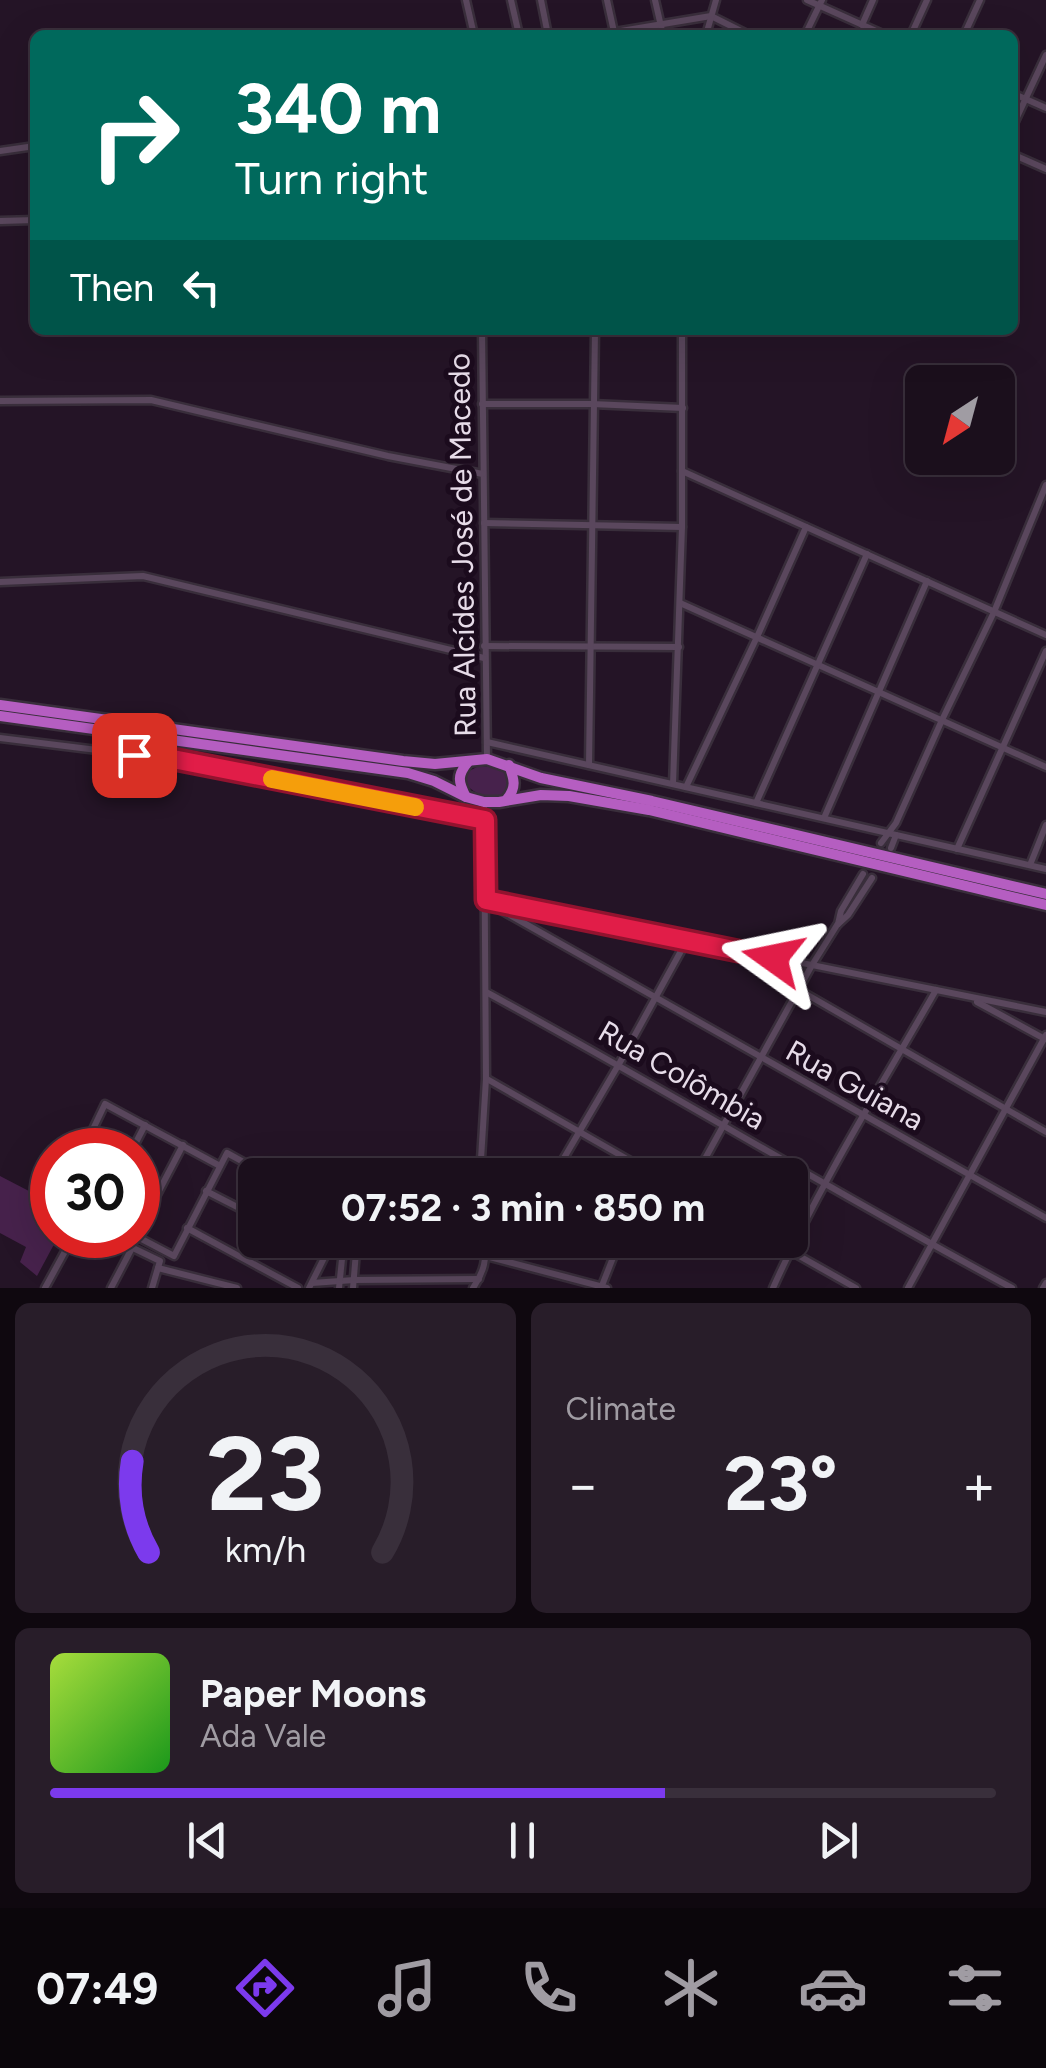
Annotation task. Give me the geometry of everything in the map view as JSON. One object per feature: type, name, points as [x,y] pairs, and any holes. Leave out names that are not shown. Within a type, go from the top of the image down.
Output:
[{"type":"highway","points":[[0,704],[403,761],[435,764],[486,759],[541,778],[1046,894]]},
{"type":"highway","points":[[0,716],[408,773],[484,802],[569,796],[649,810],[1046,904]]},
{"type":"highway","points":[[466,797],[459,778],[468,762]]},
{"type":"highway","points":[[507,800],[515,782],[509,765]]},
{"type":"street","points":[[466,0],[473,30]]},
{"type":"street","points":[[511,0],[518,30]]},
{"type":"street","points":[[540,0],[547,30]]},
{"type":"street","points":[[607,0],[614,30]]},
{"type":"street","points":[[656,0],[662,30]]},
{"type":"street","points":[[707,30],[716,0]]},
{"type":"street","points":[[807,0],[875,30]]},
{"type":"street","points":[[862,24],[872,0]]},
{"type":"street","points":[[913,30],[927,0]]},
{"type":"street","points":[[966,30],[980,0]]},
{"type":"street","points":[[808,30],[821,3]]},
{"type":"street","points":[[626,30],[711,16],[739,30]]},
{"type":"street","points":[[1018,116],[1046,56]]},
{"type":"street","points":[[1018,96],[1046,108]]},
{"type":"street","points":[[0,151],[30,147]]},
{"type":"street","points":[[1018,157],[1046,170]]},
{"type":"street","points":[[0,221],[30,220]]},
{"type":"street","name":"Rua Alcídes José de Macedo","points":[[482,335],[486,759]]},
{"type":"street","points":[[589,765],[594,335]]},
{"type":"street","points":[[673,784],[682,527],[682,335]]},
{"type":"street","points":[[0,401],[151,400],[388,456],[483,474]]},
{"type":"street","points":[[482,404],[682,408]]},
{"type":"street","points":[[682,471],[1046,635]]},
{"type":"street","points":[[891,848],[896,824],[994,612],[1042,503],[1046,485]]},
{"type":"street","points":[[484,523],[682,527]]},
{"type":"street","points":[[686,787],[806,526]]},
{"type":"street","points":[[756,803],[867,554]]},
{"type":"street","points":[[0,582],[143,576],[484,658]]},
{"type":"street","points":[[824,818],[927,581]]},
{"type":"street","points":[[680,603],[1046,766]]},
{"type":"street","points":[[484,646],[679,647]]},
{"type":"street","points":[[957,848],[1046,652]]},
{"type":"street","points":[[0,738],[178,760],[485,820]]},
{"type":"street","points":[[487,742],[1046,869]]},
{"type":"street","points":[[481,1158],[486,1079],[484,802]]},
{"type":"street","points":[[1030,865],[1046,825]]},
{"type":"street","points":[[881,843],[892,834]]},
{"type":"street","points":[[838,925],[841,910],[863,874]]},
{"type":"street","points":[[705,1158],[812,966],[872,878]]},
{"type":"street","points":[[486,900],[1046,1012]]},
{"type":"street","name":"Rua Guiana","points":[[486,900],[1046,1218]]},
{"type":"street","points":[[564,1158],[687,940]]},
{"type":"street","points":[[734,950],[1046,1132]]},
{"type":"street","points":[[808,1216],[936,990]]},
{"type":"street","name":"Rua Colômbia","points":[[486,992],[1012,1288]]},
{"type":"street","points":[[908,1288],[1045,1037],[969,998]]},
{"type":"street","points":[[486,1079],[627,1158]]},
{"type":"street","points":[[94,1128],[105,1104],[220,1166]]},
{"type":"street","points":[[160,1189],[183,1145]]},
{"type":"street","points":[[160,1248],[174,1256],[227,1154],[238,1160]]},
{"type":"street","points":[[206,1190],[238,1207]]},
{"type":"street","points":[[188,1228],[298,1288]]},
{"type":"street","points":[[45,1288],[61,1258]]},
{"type":"street","points":[[111,1288],[127,1258]]},
{"type":"street","points":[[148,1258],[237,1288]]},
{"type":"street","points":[[324,1258],[311,1285],[479,1279]]},
{"type":"street","points":[[340,1284],[342,1258]]},
{"type":"street","points":[[353,1284],[355,1258]]},
{"type":"street","points":[[474,1288],[485,1258]]},
{"type":"street","points":[[493,1258],[603,1288],[614,1258]]},
{"type":"street","points":[[773,1288],[786,1258]]},
{"type":"street","points":[[804,1258],[856,1288]]},
{"type":"street","points":[[152,1288],[158,1264]]},
{"type":"shaded area","points":[[479,766],[500,768],[511,775],[508,793],[483,795],[472,790],[464,781],[467,772]]},
{"type":"shaded area","points":[[0,1176],[30,1192],[30,1258],[47,1258],[37,1276],[20,1262],[26,1247],[0,1233]]},
{"type":"slow traffic","points":[[272,779],[415,807]]},
{"type":"route","points":[[134,755],[178,760],[485,820],[486,900],[773,958]]}]
